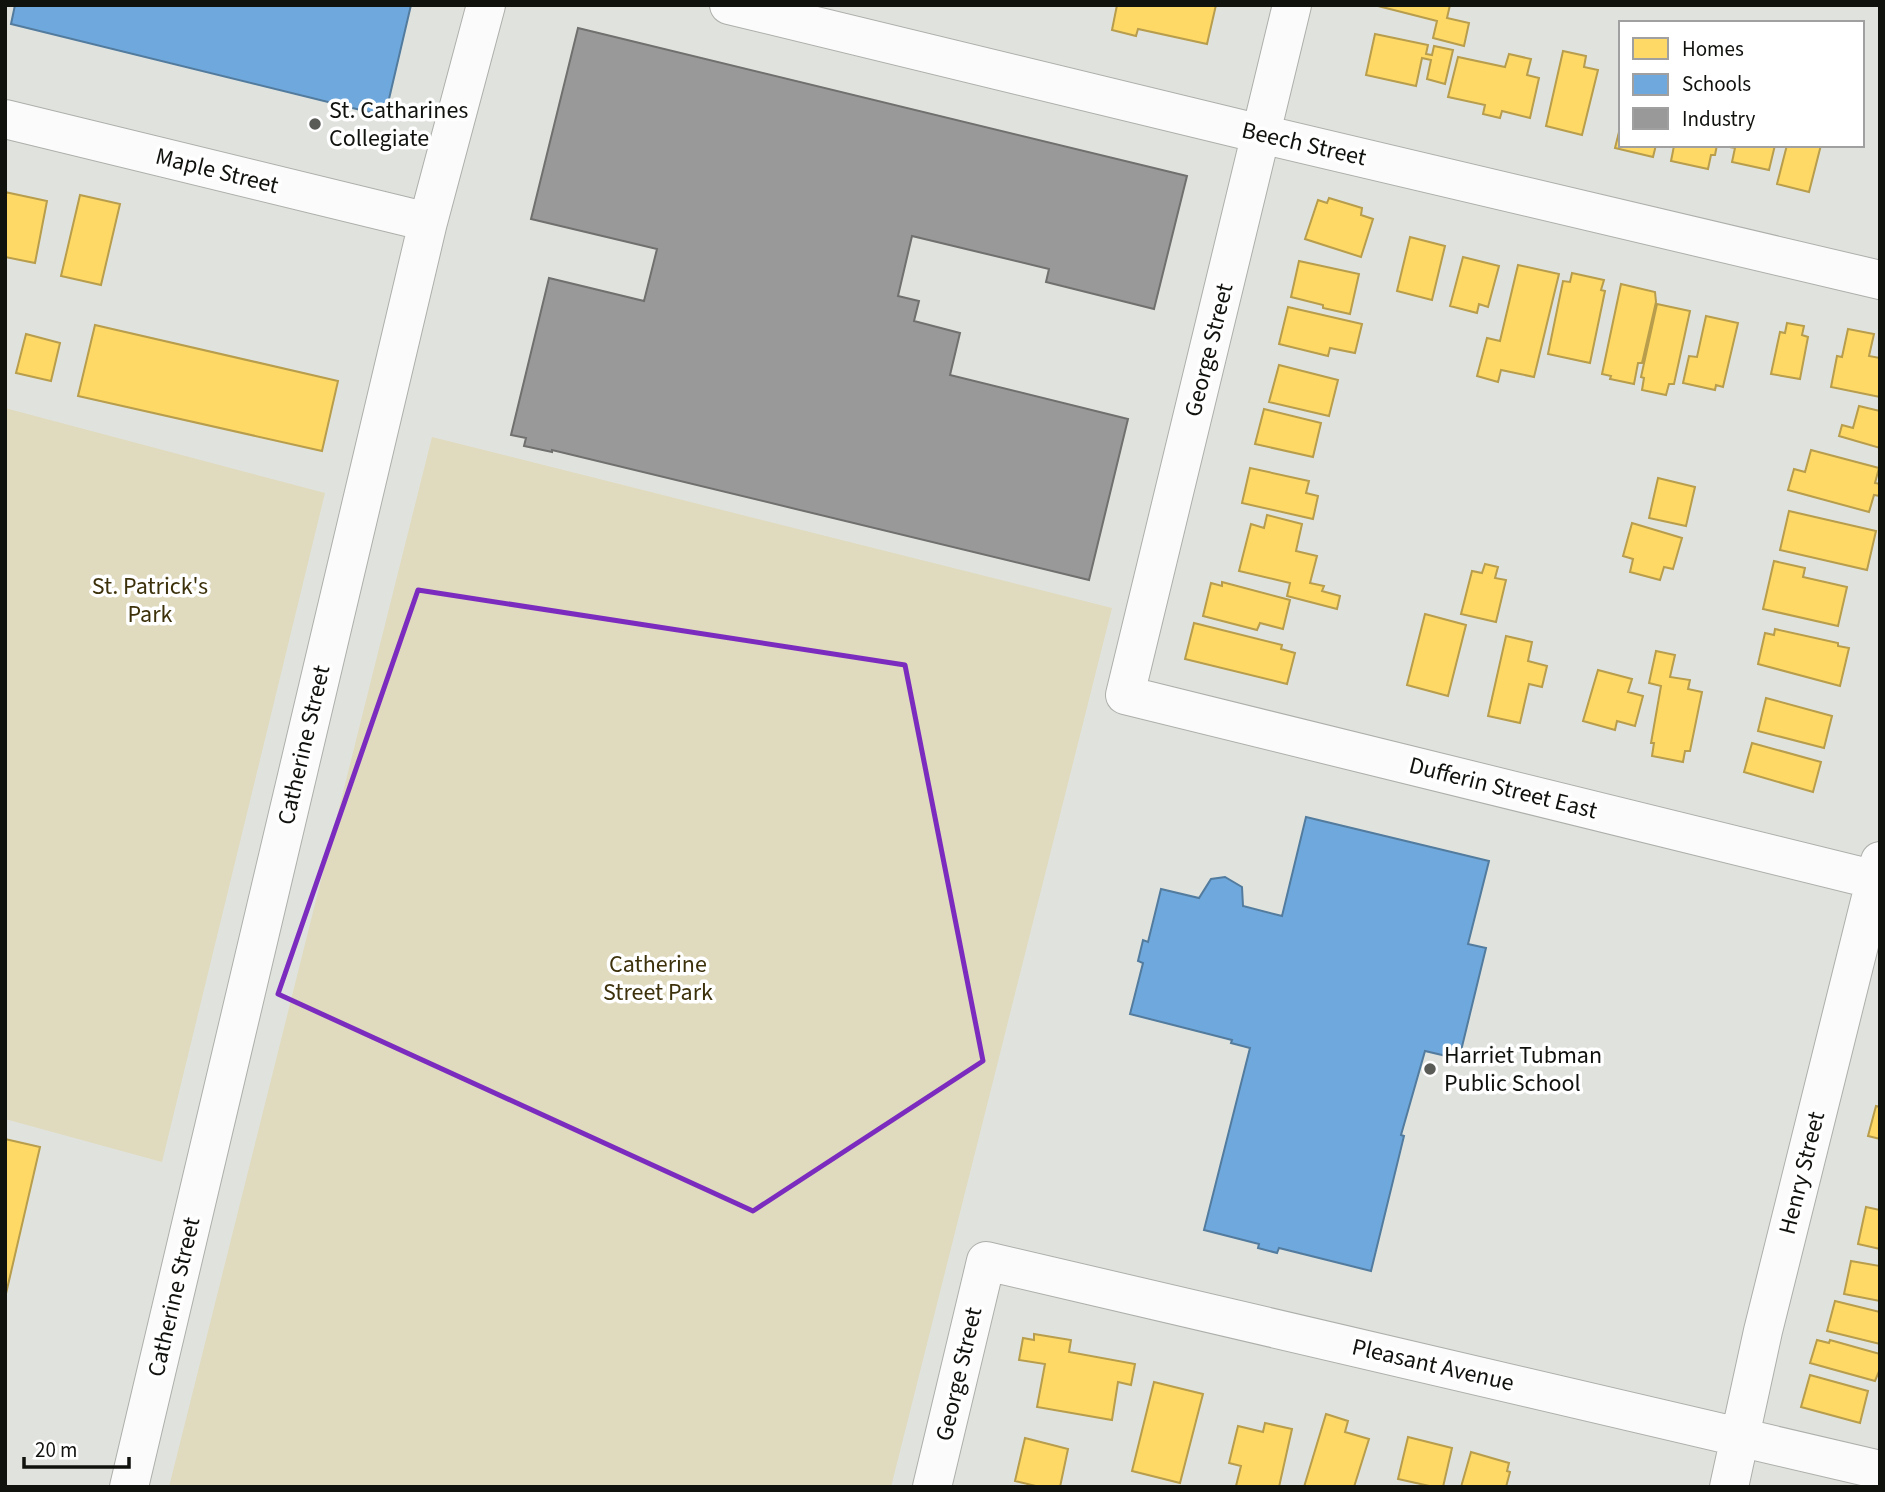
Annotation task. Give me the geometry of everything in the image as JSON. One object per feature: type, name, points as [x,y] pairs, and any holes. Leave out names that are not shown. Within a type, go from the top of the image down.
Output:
[{"type":"street","name":"Catherine Street","points":[[129,1487],[428,222],[486,5]]},
{"type":"street","name":"Beech Street","points":[[729,5],[1880,280]]},
{"type":"street","name":"George Street","points":[[1125,695],[1292,5]]},
{"type":"street","name":"Maple Street","points":[[5,119],[428,222]]},
{"type":"street","name":"Dufferin Street East","points":[[1125,695],[1878,874]]},
{"type":"street","name":"Henry Street","points":[[1728,1487],[1763,1331],[1878,874]]},
{"type":"street","name":"George Street","points":[[932,1487],[986,1261]]},
{"type":"street","name":"Pleasant Avenue","points":[[986,1261],[1880,1470]]},
{"type":"highlighted area","points":[[418,590],[905,665],[983,1061],[753,1211],[278,994]]},
{"type":"green space","name":"St. Patrick's Park","points":[[5,408],[325,493],[162,1162],[5,1119]]},
{"type":"green space","name":"Catherine Street Park","points":[[432,437],[1112,608],[891,1487],[169,1487]]},
{"type":"building: Homes","points":[[1117,5],[1216,5],[1207,44],[1138,29],[1136,36],[1112,30]]},
{"type":"building: Homes","points":[[1374,5],[1450,5],[1447,18],[1469,23],[1464,46],[1433,38],[1437,21]]},
{"type":"building: Homes","points":[[1375,34],[1428,45],[1426,54],[1432,55],[1434,46],[1453,50],[1445,84],[1427,79],[1431,60],[1422,58],[1416,86],[1366,75]]},
{"type":"building: Homes","points":[[1563,51],[1586,56],[1584,67],[1598,70],[1582,135],[1546,126]]},
{"type":"building: Homes","points":[[1509,54],[1531,59],[1527,75],[1539,78],[1530,118],[1502,111],[1500,118],[1483,114],[1485,105],[1448,97],[1458,57],[1505,67]]},
{"type":"building: Homes","points":[[1619,132],[1619,147],[1656,147],[1653,157],[1615,148]]},
{"type":"building: Homes","points":[[1674,147],[1717,147],[1715,155],[1711,155],[1708,169],[1671,161]]},
{"type":"building: Homes","points":[[1729,147],[1775,147],[1769,170],[1732,162],[1735,148]]},
{"type":"building: Homes","points":[[1786,147],[1820,147],[1809,192],[1777,184]]},
{"type":"building: Homes","points":[[5,192],[47,201],[35,263],[5,257]]},
{"type":"building: Homes","points":[[80,195],[120,204],[101,285],[61,276]]},
{"type":"building: Homes","points":[[1329,198],[1362,208],[1361,215],[1373,219],[1361,257],[1305,239],[1318,200],[1327,203]]},
{"type":"building: Homes","points":[[1410,237],[1445,246],[1432,300],[1397,291]]},
{"type":"building: Homes","points":[[1463,257],[1499,266],[1488,307],[1479,304],[1477,313],[1450,306]]},
{"type":"building: Homes","points":[[1299,261],[1359,274],[1350,314],[1291,297]]},
{"type":"building: Homes","points":[[1518,265],[1559,274],[1534,377],[1501,370],[1498,382],[1477,376],[1487,338],[1500,341]]},
{"type":"building: Homes","points":[[1572,273],[1604,280],[1601,290],[1605,291],[1590,363],[1548,354],[1563,281],[1570,282]]},
{"type":"building: Homes","points":[[1621,284],[1655,292],[1656,302],[1642,363],[1638,363],[1634,384],[1610,379],[1611,376],[1602,374]]},
{"type":"building: Homes","points":[[1657,304],[1690,311],[1674,384],[1669,384],[1666,395],[1642,390],[1644,378],[1641,377]]},
{"type":"building: Homes","points":[[1288,307],[1362,324],[1355,353],[1330,348],[1328,356],[1279,344]]},
{"type":"building: Homes","points":[[1706,316],[1738,323],[1723,387],[1716,385],[1715,390],[1683,383],[1689,356],[1697,357]]},
{"type":"building: Homes","points":[[1787,323],[1804,326],[1802,335],[1808,337],[1800,379],[1771,374],[1780,332],[1785,333]]},
{"type":"building: Homes","points":[[95,325],[338,381],[322,451],[78,396]]},
{"type":"building: Homes","points":[[1848,329],[1874,334],[1869,356],[1880,358],[1880,397],[1831,387],[1837,356],[1842,357]]},
{"type":"building: Homes","points":[[26,334],[60,343],[51,381],[16,373]]},
{"type":"building: Homes","points":[[1279,365],[1338,380],[1329,416],[1269,402]]},
{"type":"building: Homes","points":[[1859,406],[1880,411],[1880,448],[1839,436],[1842,425],[1853,428]]},
{"type":"building: Homes","points":[[1264,409],[1321,423],[1313,457],[1255,444]]},
{"type":"building: Homes","points":[[1811,450],[1879,468],[1875,483],[1880,484],[1880,496],[1874,495],[1869,512],[1788,490],[1794,469],[1805,472]]},
{"type":"building: Homes","points":[[1250,468],[1309,481],[1306,493],[1318,496],[1313,519],[1242,503]]},
{"type":"building: Homes","points":[[1658,478],[1695,487],[1686,526],[1649,518]]},
{"type":"building: Homes","points":[[1789,511],[1876,531],[1867,570],[1780,550]]},
{"type":"building: Homes","points":[[1267,515],[1302,524],[1296,551],[1317,556],[1310,583],[1324,586],[1322,591],[1340,596],[1337,609],[1287,596],[1290,583],[1239,571],[1251,524],[1264,528]]},
{"type":"building: Homes","points":[[1632,523],[1682,538],[1673,569],[1664,567],[1660,580],[1630,572],[1633,559],[1623,556]]},
{"type":"building: Homes","points":[[1774,561],[1805,568],[1803,577],[1847,587],[1838,626],[1763,609]]},
{"type":"building: Homes","points":[[1485,564],[1498,567],[1495,578],[1506,580],[1496,622],[1461,614],[1472,571],[1482,573]]},
{"type":"building: Homes","points":[[1222,582],[1290,600],[1283,629],[1260,623],[1257,630],[1203,616],[1211,583],[1222,586]]},
{"type":"building: Homes","points":[[1425,614],[1466,625],[1448,696],[1407,685]]},
{"type":"building: Homes","points":[[1194,623],[1282,645],[1281,649],[1295,653],[1287,684],[1185,659]]},
{"type":"building: Homes","points":[[1775,629],[1838,643],[1838,646],[1849,648],[1840,686],[1758,664],[1765,633],[1774,635]]},
{"type":"building: Homes","points":[[1506,636],[1532,642],[1528,661],[1547,666],[1542,687],[1529,684],[1520,723],[1488,716]]},
{"type":"building: Homes","points":[[1656,651],[1675,655],[1670,677],[1690,680],[1688,689],[1702,692],[1690,751],[1685,751],[1683,762],[1652,756],[1654,743],[1651,743],[1661,686],[1649,683]]},
{"type":"building: Homes","points":[[1598,670],[1632,679],[1628,692],[1643,696],[1635,726],[1617,721],[1615,730],[1583,721]]},
{"type":"building: Homes","points":[[1766,698],[1832,716],[1824,748],[1758,731]]},
{"type":"building: Homes","points":[[1752,743],[1821,762],[1813,792],[1744,772]]},
{"type":"building: Homes","points":[[1876,1106],[1880,1107],[1880,1139],[1868,1136]]},
{"type":"building: Homes","points":[[5,1139],[40,1147],[5,1298]]},
{"type":"building: Homes","points":[[1866,1207],[1880,1210],[1880,1249],[1858,1244]]},
{"type":"building: Homes","points":[[1851,1261],[1880,1266],[1880,1301],[1844,1294]]},
{"type":"building: Homes","points":[[1835,1301],[1880,1312],[1880,1344],[1827,1331]]},
{"type":"building: Homes","points":[[1034,1334],[1071,1340],[1069,1352],[1135,1364],[1131,1385],[1118,1382],[1112,1420],[1037,1407],[1045,1364],[1019,1360],[1023,1338],[1034,1340]]},
{"type":"building: Homes","points":[[1817,1340],[1829,1343],[1830,1340],[1880,1354],[1880,1369],[1875,1381],[1810,1363]]},
{"type":"building: Homes","points":[[1810,1375],[1868,1391],[1860,1423],[1801,1407]]},
{"type":"building: Homes","points":[[1154,1382],[1203,1394],[1180,1483],[1132,1471]]},
{"type":"building: Homes","points":[[1326,1414],[1348,1421],[1345,1432],[1369,1439],[1354,1487],[1304,1487]]},
{"type":"building: Homes","points":[[1265,1423],[1292,1429],[1279,1487],[1236,1486],[1241,1466],[1229,1463],[1238,1426],[1263,1432]]},
{"type":"building: Homes","points":[[1408,1437],[1452,1448],[1443,1487],[1398,1479]]},
{"type":"building: Homes","points":[[1025,1438],[1068,1449],[1060,1487],[1040,1487],[1015,1481]]},
{"type":"building: Homes","points":[[1471,1452],[1509,1463],[1507,1471],[1510,1472],[1506,1487],[1461,1487]]},
{"type":"building: Schools","points":[[15,5],[411,5],[385,116],[11,24]]},
{"type":"building: Schools","points":[[1306,817],[1489,861],[1468,944],[1486,948],[1459,1059],[1425,1051],[1401,1135],[1404,1136],[1371,1271],[1279,1248],[1277,1253],[1258,1248],[1259,1244],[1204,1230],[1250,1048],[1231,1043],[1232,1040],[1130,1014],[1143,963],[1138,961],[1143,940],[1148,942],[1161,889],[1199,898],[1211,879],[1225,877],[1242,887],[1243,906],[1282,916]]},
{"type":"building: Industry","points":[[578,28],[1187,176],[1154,309],[1046,282],[1049,269],[912,236],[898,296],[919,301],[914,321],[960,333],[950,375],[1128,419],[1089,580],[552,450],[524,446],[526,438],[511,435],[549,278],[644,301],[657,249],[531,219]]},
{"type":"place","name":"St. Catharines Collegiate","points":[[315,124]]},
{"type":"place","name":"Harriet Tubman Public School","points":[[1430,1069]]}]
